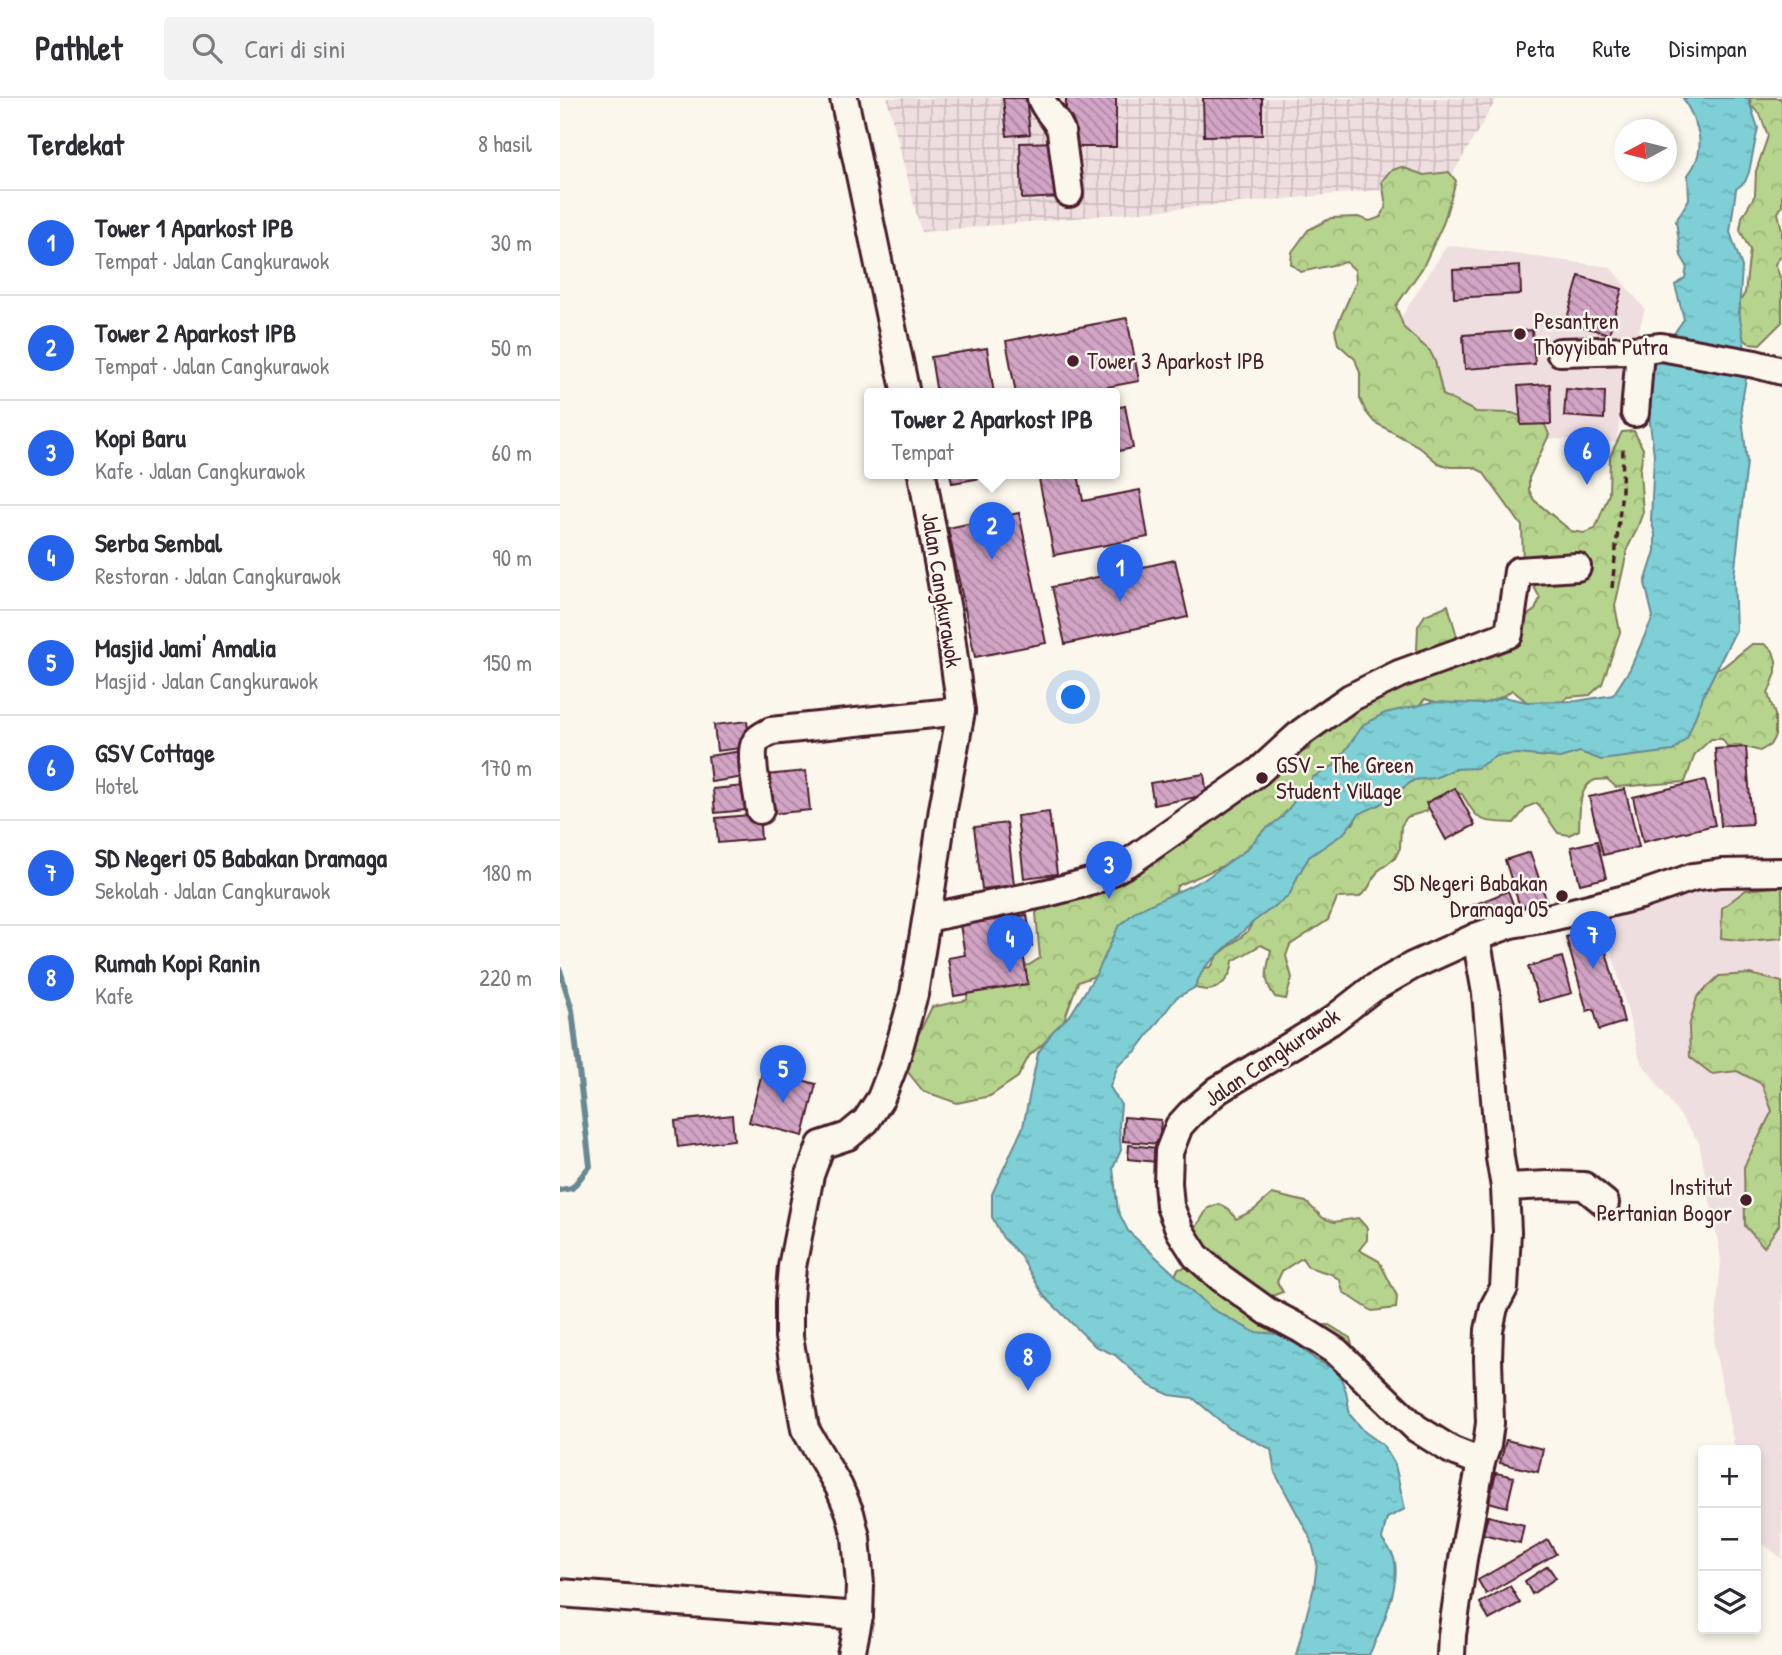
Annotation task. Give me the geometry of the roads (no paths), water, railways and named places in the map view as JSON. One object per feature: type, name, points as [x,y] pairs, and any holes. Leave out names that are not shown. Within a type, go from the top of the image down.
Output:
[{"type":"street","points":[[844,98],[905,388]]},
{"type":"street","points":[[1041,98],[1061,131],[1069,193]]},
{"type":"street","points":[[1635,413],[1651,348]]},
{"type":"street","points":[[1560,352],[1651,348],[1755,364],[1782,371]]},
{"type":"street","name":"Jalan Cangkurawok","points":[[851,1655],[859,1616],[860,1585],[856,1537],[839,1487],[805,1429],[789,1336],[789,1303],[792,1267],[810,1175],[821,1145],[848,1136],[866,1121],[881,1098],[895,1062],[914,994],[961,712],[947,609],[923,479]]},
{"type":"street","points":[[927,918],[1093,881],[1122,866],[1258,772],[1303,732],[1350,698],[1399,674],[1509,634],[1518,571],[1577,567]]},
{"type":"street","points":[[760,810],[754,746],[761,736],[771,731],[961,712]]},
{"type":"street","name":"Jalan Cangkurawok","points":[[1481,1462],[1451,1450],[1416,1428],[1337,1352],[1267,1311],[1196,1256],[1180,1231],[1170,1206],[1169,1152],[1179,1126],[1218,1090],[1331,1020],[1372,989],[1412,966],[1475,937],[1511,924],[1548,918],[1640,895],[1693,877],[1721,873],[1782,872]]},
{"type":"street","points":[[1451,1655],[1459,1584],[1490,1423],[1489,1330],[1494,1307],[1504,1287],[1506,1271],[1505,1186],[1500,1158],[1486,993],[1475,937]]},
{"type":"street","points":[[1505,1186],[1584,1186],[1605,1203]]},
{"type":"street","points":[[560,1593],[859,1616]]},
{"type":"water","points":[[1683,98],[1748,98],[1758,128],[1749,172],[1745,182],[1736,189],[1730,232],[1742,267],[1739,312],[1748,367],[1741,407],[1747,462],[1734,577],[1736,630],[1705,692],[1687,738],[1673,751],[1601,760],[1580,752],[1560,758],[1517,754],[1496,756],[1477,768],[1455,769],[1435,778],[1414,780],[1379,805],[1359,814],[1344,833],[1309,857],[1289,896],[1253,922],[1204,968],[1194,988],[1176,998],[1136,1051],[1118,1065],[1110,1087],[1121,1105],[1121,1150],[1113,1168],[1118,1211],[1128,1231],[1212,1309],[1254,1332],[1278,1334],[1298,1345],[1316,1360],[1338,1371],[1346,1391],[1350,1415],[1365,1432],[1383,1445],[1395,1465],[1405,1509],[1387,1518],[1382,1539],[1394,1558],[1395,1580],[1389,1607],[1369,1655],[1296,1655],[1314,1587],[1317,1563],[1311,1539],[1275,1473],[1271,1449],[1230,1429],[1193,1398],[1170,1395],[1150,1386],[1115,1355],[1095,1346],[1044,1296],[1019,1254],[1003,1238],[992,1217],[992,1194],[1023,1127],[1038,1053],[1053,1031],[1071,1014],[1098,971],[1118,927],[1136,911],[1205,879],[1246,850],[1262,832],[1282,817],[1313,777],[1335,765],[1364,724],[1385,713],[1433,702],[1482,704],[1504,697],[1527,702],[1577,701],[1613,695],[1630,669],[1653,617],[1645,583],[1655,551],[1655,534],[1651,520],[1654,455],[1648,407],[1655,361],[1684,319],[1675,285],[1685,278],[1687,266],[1681,256],[1676,221],[1689,199],[1688,175],[1700,146],[1697,127]]},
{"type":"waterway","points":[[560,970],[572,1010],[590,1166],[572,1188],[560,1190]]},
{"type":"place","name":"Pesantren Thoyyibah Putra","points":[[1520,334]]},
{"type":"place","name":"Tower 3 Aparkost IPB","points":[[1073,361]]},
{"type":"place","name":"GSV Cottage","points":[[1587,485]]},
{"type":"place","name":"Tower 2 Aparkost IPB","points":[[992,560]]},
{"type":"place","name":"Tower 1 Aparkost IPB","points":[[1120,602]]},
{"type":"place","name":"GSV - The Green Student Village","points":[[1262,778]]},
{"type":"place","name":"SD Negeri Babakan Dramaga 05","points":[[1562,896]]},
{"type":"place","name":"Kopi Baru","points":[[1109,899]]},
{"type":"place","name":"SD Negeri 05 Babakan Dramaga","points":[[1593,969]]},
{"type":"place","name":"Serba Sembal","points":[[1010,973]]},
{"type":"place","name":"Masjid Jami' Amalia","points":[[783,1103]]},
{"type":"place","name":"Institut Pertanian Bogor","points":[[1746,1200]]},
{"type":"place","name":"Rumah Kopi Ranin","points":[[1028,1391]]}]
